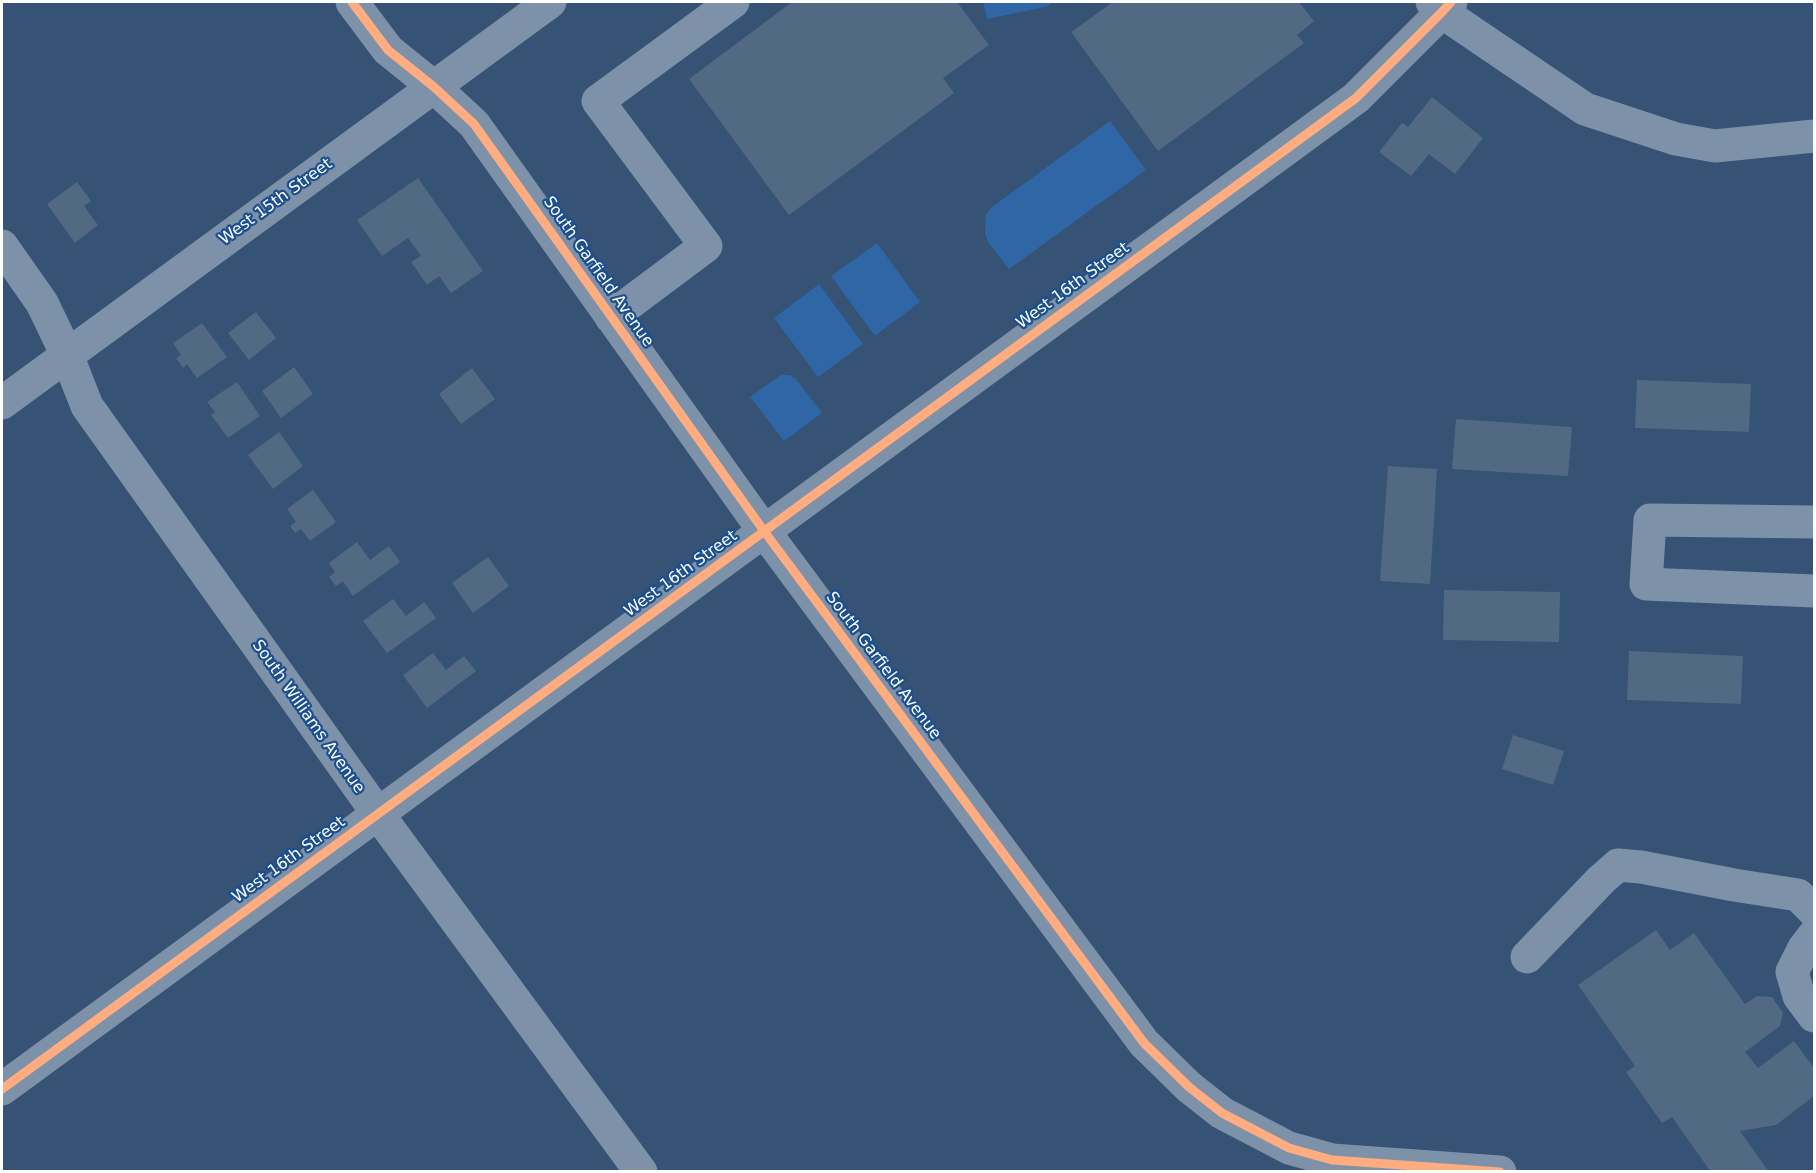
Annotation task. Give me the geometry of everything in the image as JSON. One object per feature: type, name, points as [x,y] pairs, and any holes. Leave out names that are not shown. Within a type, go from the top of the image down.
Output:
[{"type":"street","name":"South Garfield Avenue","points":[[352,2],[387,50],[434,87],[474,124],[764,531],[1144,1043],[1189,1087],[1222,1113],[1289,1149],[1332,1160],[1500,1172]]},
{"type":"street","name":"West 15th Street","points":[[2,403],[550,2]]},
{"type":"street","points":[[611,317],[706,246],[598,101],[733,2]]},
{"type":"street","points":[[1442,5],[1584,110],[1676,139],[1715,146],[1815,136]]},
{"type":"street","name":"West 16th Street","points":[[2,1089],[1356,98],[1442,5]]},
{"type":"street","name":"South Williams Avenue","points":[[2,246],[42,303],[67,355],[87,406],[378,814],[641,1172]]},
{"type":"street","points":[[1815,522],[1650,520],[1646,585],[1815,591]]},
{"type":"street","points":[[1527,957],[1618,865],[1641,867],[1798,895],[1815,911]]},
{"type":"street","points":[[1815,935],[1804,948],[1792,972],[1799,996],[1815,1016]]},
{"type":"shaded area","points":[[983,2],[1054,2],[1045,7],[987,19]]},
{"type":"shaded area","points":[[1110,121],[1146,170],[1009,269],[988,242],[985,233],[986,214],[992,207]]},
{"type":"shaded area","points":[[877,243],[920,302],[875,336],[831,276]]},
{"type":"shaded area","points":[[819,284],[863,344],[818,377],[774,318]]},
{"type":"shaded area","points":[[781,375],[790,375],[796,379],[822,413],[784,441],[750,397]]},
{"type":"building","points":[[792,2],[957,2],[989,45],[943,78],[954,93],[789,215],[689,79]]},
{"type":"building","points":[[1113,2],[1299,2],[1314,21],[1297,35],[1304,43],[1158,151],[1071,32]]},
{"type":"building","points":[[1432,97],[1483,138],[1455,174],[1429,154],[1411,176],[1379,152],[1402,123],[1408,127]]},
{"type":"building","points":[[418,178],[483,271],[451,293],[439,276],[427,285],[411,262],[421,256],[408,238],[382,256],[357,220]]},
{"type":"building","points":[[77,182],[91,201],[84,206],[98,225],[75,243],[47,204]]},
{"type":"building","points":[[256,312],[276,338],[249,360],[228,333]]},
{"type":"building","points":[[202,323],[227,357],[197,378],[187,364],[183,368],[176,358],[181,355],[173,343]]},
{"type":"building","points":[[294,367],[313,394],[281,418],[262,391]]},
{"type":"building","points":[[472,368],[495,399],[461,424],[439,394]]},
{"type":"building","points":[[1637,380],[1751,384],[1749,432],[1635,428]]},
{"type":"building","points":[[237,382],[260,416],[228,438],[211,415],[215,412],[207,402]]},
{"type":"building","points":[[1456,419],[1572,427],[1568,476],[1452,469]]},
{"type":"building","points":[[279,432],[303,466],[273,489],[248,455]]},
{"type":"building","points":[[1388,466],[1437,469],[1430,584],[1380,581]]},
{"type":"building","points":[[313,490],[336,522],[310,541],[301,529],[295,533],[290,526],[296,522],[287,509]]},
{"type":"building","points":[[357,542],[370,560],[389,546],[400,562],[353,596],[343,581],[336,586],[329,577],[335,572],[329,563]]},
{"type":"building","points":[[488,557],[509,586],[473,613],[452,583]]},
{"type":"building","points":[[1444,590],[1560,592],[1559,642],[1443,640]]},
{"type":"building","points":[[393,599],[406,616],[424,602],[436,618],[387,653],[363,621]]},
{"type":"building","points":[[1629,651],[1743,656],[1741,704],[1627,700]]},
{"type":"building","points":[[433,653],[446,670],[464,656],[476,671],[427,708],[403,675]]},
{"type":"building","points":[[1513,735],[1564,751],[1553,785],[1502,769]]},
{"type":"building","points":[[1656,930],[1670,950],[1694,933],[1745,1004],[1757,996],[1772,997],[1783,1013],[1780,1026],[1745,1052],[1758,1068],[1794,1041],[1814,1068],[1814,1096],[1776,1125],[1740,1131],[1769,1172],[1711,1172],[1672,1117],[1662,1123],[1626,1072],[1635,1066],[1578,985]]},
{"type":"cycle path","points":[[352,2],[388,50],[434,87],[474,124],[764,531],[1144,1043],[1189,1087],[1222,1113],[1289,1148],[1332,1160],[1500,1172]]},
{"type":"cycle path","points":[[2,1089],[1356,98],[1451,2]]}]
